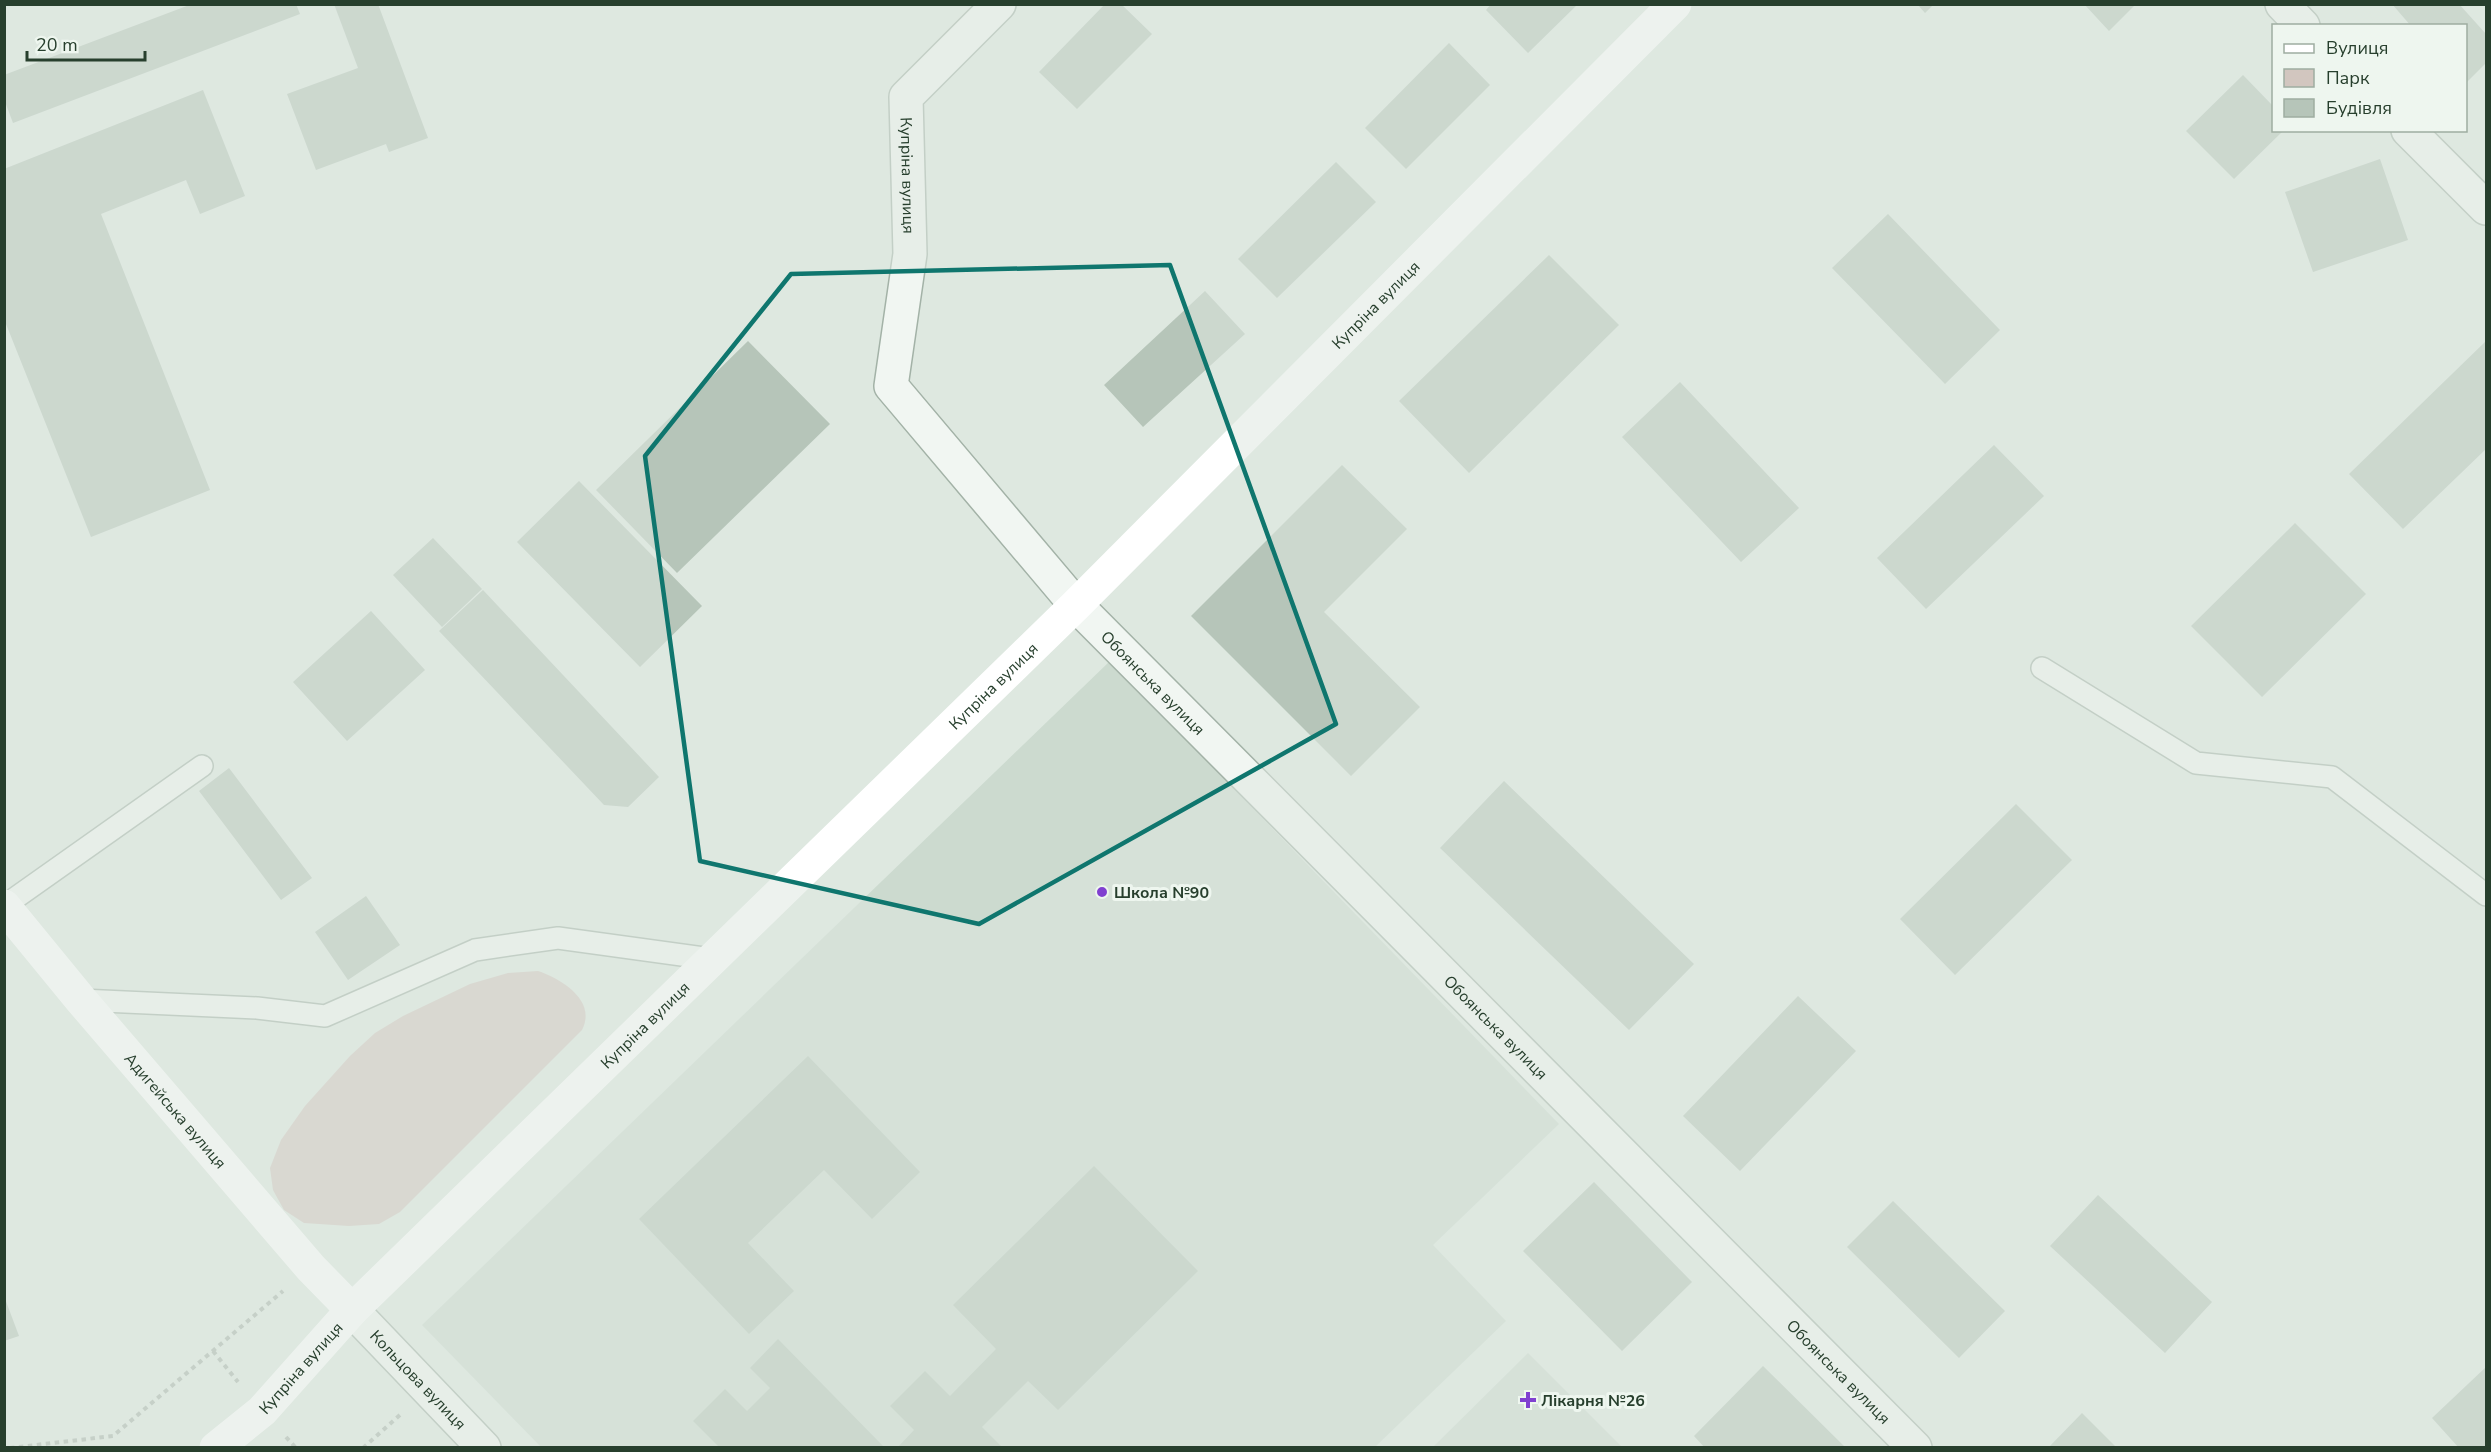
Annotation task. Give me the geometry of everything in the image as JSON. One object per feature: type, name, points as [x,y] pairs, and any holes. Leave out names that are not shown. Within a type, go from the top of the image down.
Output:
[{"type":"main road","name":"Купріна вулиця","points":[[216,1448],[262,1411],[352,1310],[1076,604],[1675,4]]},
{"type":"main road","name":"Адигейська вулиця","points":[[4,906],[81,1000],[311,1268],[352,1310]]},
{"type":"street","name":"Купріна вулиця","points":[[999,4],[906,97],[910,254],[891,386],[1076,604]]},
{"type":"street","points":[[2282,4],[2301,24]]},
{"type":"street","points":[[2410,132],[2487,208]]},
{"type":"street","name":"Обоянська вулиця","points":[[1076,604],[1915,1448]]},
{"type":"street","name":"Кольцова вулиця","points":[[352,1310],[484,1448]]},
{"type":"lane","points":[[2042,668],[2196,763],[2332,777],[2487,895]]},
{"type":"lane","points":[[4,906],[202,766]]},
{"type":"lane","points":[[81,1000],[257,1008],[325,1016],[475,950],[487,948],[558,938],[711,959]]},
{"type":"path","points":[[10,1448],[113,1436],[311,1268]]},
{"type":"path","points":[[363,1448],[428,1390]]},
{"type":"highlighted area","points":[[1170,265],[1336,724],[979,924],[700,861],[645,456],[791,274]]},
{"type":"shaded area","name":"Школа №90","points":[[1110,661],[1559,1124],[1433,1245],[1506,1321],[1375,1447],[541,1447],[422,1325]]},
{"type":"shaded area","name":"Лікарня №26","points":[[1528,1353],[1622,1447],[1433,1447]]},
{"type":"green space","points":[[538,971],[566,986],[581,1001],[585,1010],[582,1030],[400,1212],[379,1224],[349,1226],[304,1223],[284,1210],[273,1190],[270,1168],[281,1140],[305,1106],[350,1056],[375,1033],[403,1016],[470,984],[508,973]]},
{"type":"building","points":[[192,4],[296,4],[300,14],[13,123],[4,99],[4,75]]},
{"type":"building","points":[[334,4],[378,4],[428,138],[389,152],[386,144],[316,170],[287,94],[358,68]]},
{"type":"building","points":[[1105,4],[1121,4],[1152,34],[1077,109],[1039,72]]},
{"type":"building","points":[[1491,4],[1578,4],[1528,53],[1486,10]]},
{"type":"building","points":[[1917,4],[1934,4],[1925,13]]},
{"type":"building","points":[[2084,4],[2136,4],[2109,31]]},
{"type":"building","points":[[2392,4],[2459,4],[2486,34],[2486,63],[2467,82],[2467,24],[2409,24]]},
{"type":"building","points":[[1449,43],[1490,85],[1406,169],[1365,128]]},
{"type":"building","points":[[2243,75],[2272,105],[2272,132],[2282,132],[2234,179],[2186,131]]},
{"type":"building","points":[[203,90],[245,196],[200,214],[186,180],[101,214],[210,490],[91,537],[4,319],[4,169]]},
{"type":"building","points":[[2380,159],[2408,240],[2313,272],[2285,192]]},
{"type":"building","points":[[1336,162],[1376,202],[1277,298],[1238,259]]},
{"type":"building","points":[[1888,214],[2000,330],[1945,384],[1832,268]]},
{"type":"building","points":[[1549,255],[1619,325],[1469,473],[1399,401]]},
{"type":"building","points":[[1205,291],[1245,334],[1143,427],[1104,385]]},
{"type":"building","points":[[748,341],[830,424],[677,573],[596,490]]},
{"type":"building","points":[[2486,341],[2486,449],[2403,529],[2349,474]]},
{"type":"building","points":[[1680,382],[1799,508],[1741,562],[1622,437]]},
{"type":"building","points":[[1994,445],[2044,496],[1926,609],[1877,558]]},
{"type":"building","points":[[1342,465],[1407,529],[1324,612],[1420,707],[1351,776],[1191,616]]},
{"type":"building","points":[[579,481],[702,606],[640,667],[517,542]]},
{"type":"building","points":[[2295,523],[2366,594],[2262,697],[2191,626]]},
{"type":"building","points":[[433,538],[482,589],[442,627],[393,575]]},
{"type":"building","points":[[483,590],[659,777],[628,807],[604,805],[439,631]]},
{"type":"building","points":[[371,611],[425,670],[347,741],[293,682]]},
{"type":"building","points":[[229,768],[312,878],[281,900],[199,791]]},
{"type":"building","points":[[1504,781],[1694,964],[1629,1030],[1440,848]]},
{"type":"building","points":[[2016,804],[2072,860],[1955,975],[1900,919]]},
{"type":"building","points":[[366,896],[400,945],[348,980],[315,932]]},
{"type":"building","points":[[1798,996],[1856,1051],[1740,1171],[1683,1116]]},
{"type":"building","points":[[808,1056],[920,1172],[872,1219],[824,1170],[748,1243],[794,1291],[749,1334],[639,1219]]},
{"type":"building","points":[[1094,1166],[1198,1271],[1058,1410],[1028,1381],[982,1427],[1003,1448],[897,1448],[914,1430],[890,1406],[925,1371],[950,1396],[996,1349],[953,1305]]},
{"type":"building","points":[[1594,1182],[1692,1282],[1622,1351],[1523,1251]]},
{"type":"building","points":[[2098,1195],[2212,1302],[2165,1353],[2050,1246]]},
{"type":"building","points":[[1893,1201],[2005,1311],[1959,1358],[1847,1247]]},
{"type":"building","points":[[4,1296],[19,1336],[4,1341]]},
{"type":"building","points":[[778,1339],[885,1448],[720,1448],[693,1421],[725,1389],[747,1411],[770,1388],[750,1368]]},
{"type":"building","points":[[1763,1366],[1846,1448],[1705,1448],[1694,1436]]},
{"type":"building","points":[[2486,1367],[2486,1448],[2459,1448],[2432,1418]]},
{"type":"building","points":[[2082,1413],[2117,1448],[2048,1448]]},
{"type":"place","name":"Школа №90","points":[[1102,892]]},
{"type":"place","name":"Лікарня №26","points":[[1528,1400]]}]
